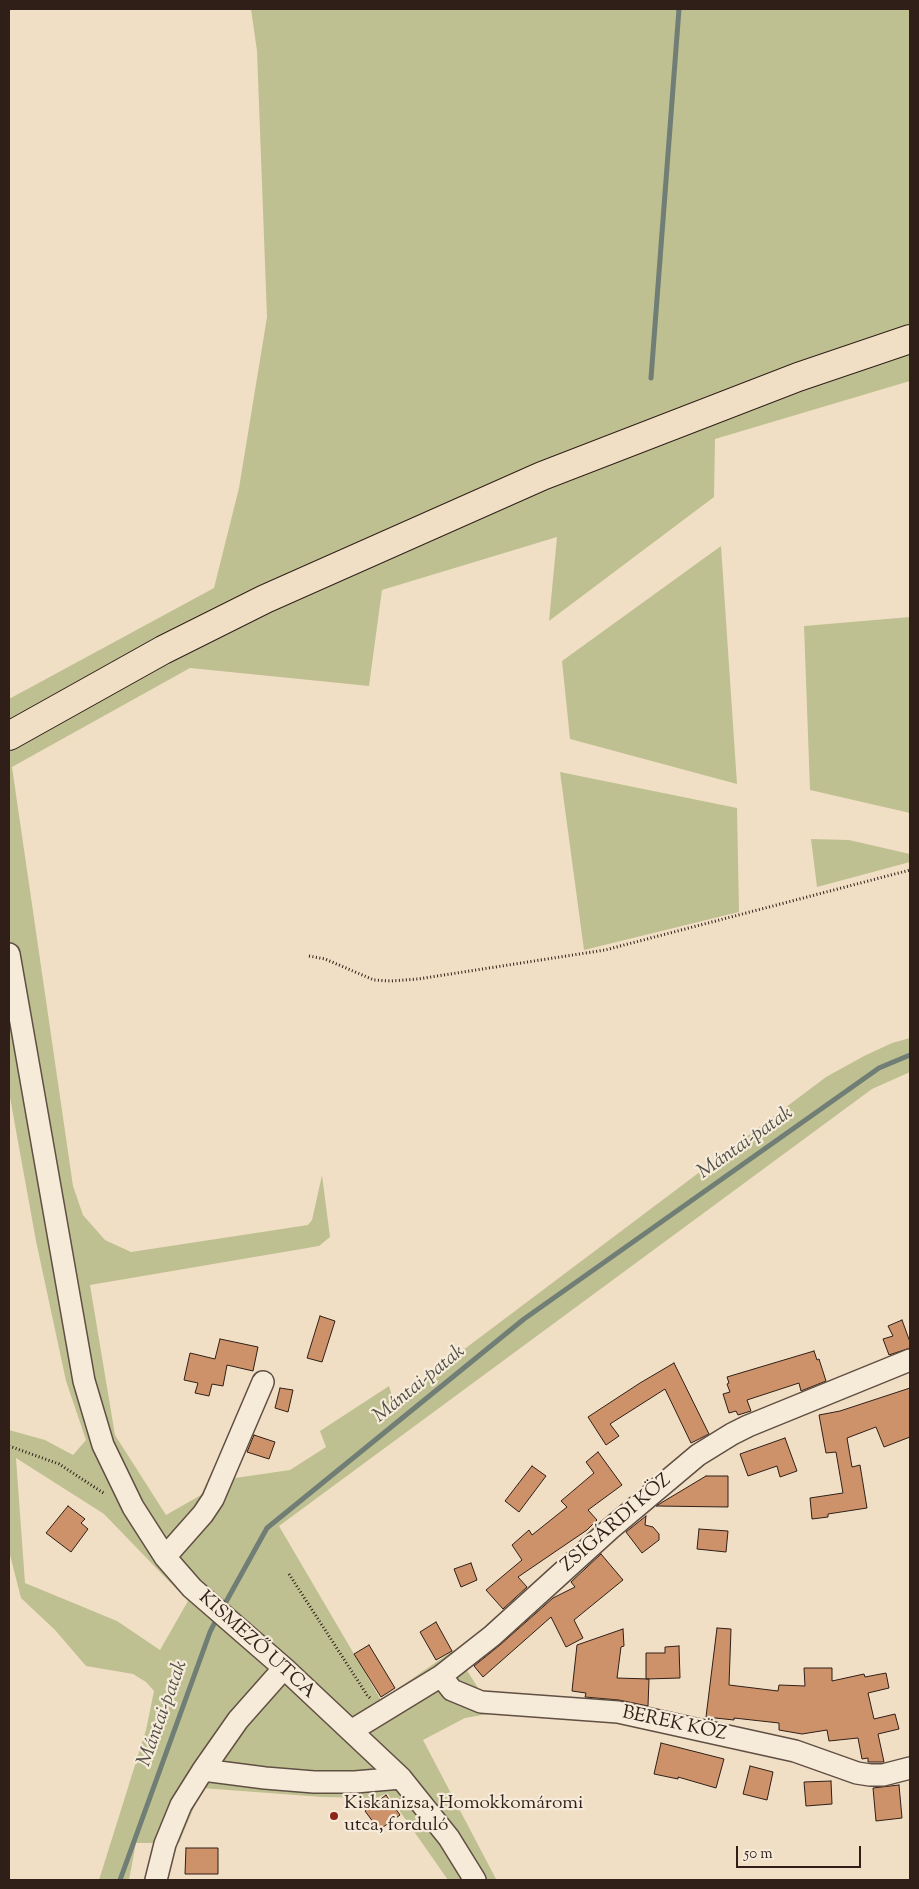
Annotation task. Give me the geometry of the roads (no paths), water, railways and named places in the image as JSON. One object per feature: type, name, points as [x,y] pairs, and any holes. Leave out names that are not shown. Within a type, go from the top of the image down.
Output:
[{"type":"main road","points":[[9,736],[163,650],[265,599],[542,476],[798,377],[910,339]]},
{"type":"street","name":"KISMEZŐ UTCA","points":[[9,954],[84,1381],[92,1412],[111,1464],[132,1507],[165,1557],[181,1576],[226,1619],[284,1668],[401,1778],[449,1838],[475,1880]]},
{"type":"street","name":"ZSIGÁRDI KÖZ","points":[[350,1731],[441,1676],[492,1636],[610,1529],[698,1455],[748,1426],[910,1360]]},
{"type":"street","points":[[165,1557],[203,1514],[213,1499],[263,1382]]},
{"type":"street","points":[[156,1880],[172,1826],[181,1805],[203,1770],[253,1701],[284,1668]]},
{"type":"street","name":"BEREK KÖZ","points":[[441,1676],[452,1690],[481,1702],[618,1712],[795,1751],[870,1775],[883,1775],[910,1768]]},
{"type":"street","points":[[203,1770],[314,1782],[355,1782],[401,1778]]},
{"type":"waterway","points":[[651,378],[679,9]]},
{"type":"waterway","name":"Mántai-patak","points":[[222,1609],[267,1528],[524,1319],[879,1068],[910,1055]]},
{"type":"waterway","name":"Mántai-patak","points":[[120,1880],[210,1632],[218,1616]]},
{"type":"place","name":"Kiskanizsa, Homokkomáromi utca, forduló","points":[[334,1816]]}]
